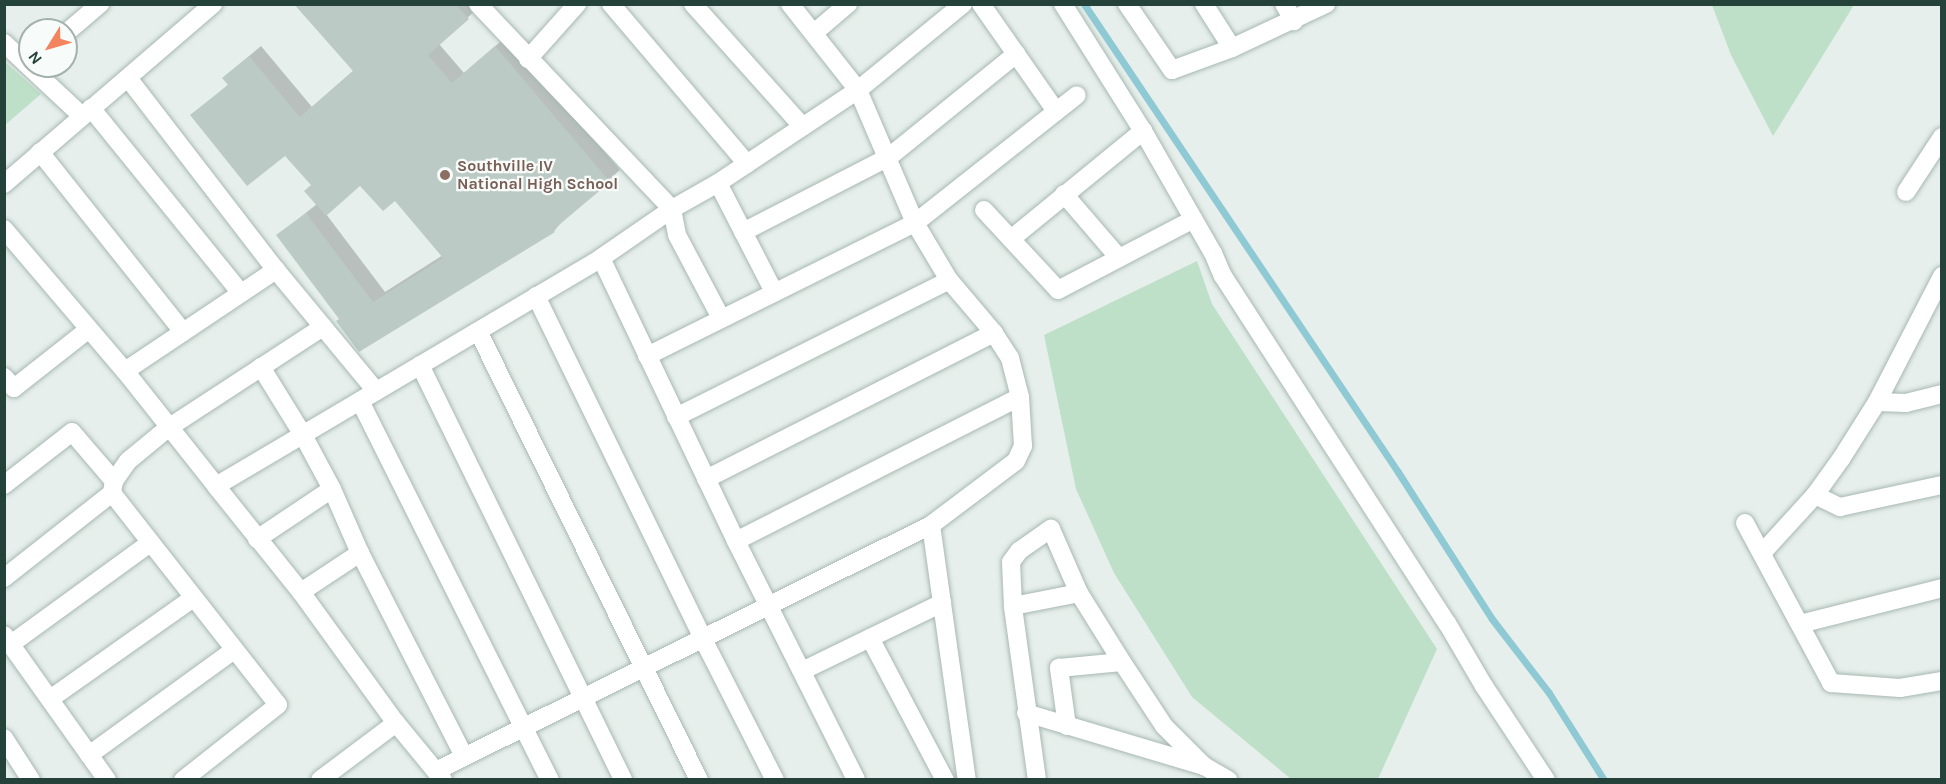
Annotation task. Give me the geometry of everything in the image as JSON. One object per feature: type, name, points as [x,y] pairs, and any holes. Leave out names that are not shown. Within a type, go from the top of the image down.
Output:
[{"type":"street","points":[[78,23],[100,4]]},
{"type":"street","points":[[4,184],[213,4]]},
{"type":"street","points":[[528,59],[577,4]]},
{"type":"street","points":[[610,4],[747,164]]},
{"type":"street","points":[[693,4],[801,125]]},
{"type":"street","points":[[4,229],[125,371],[168,428],[301,592],[396,723],[439,775],[464,756],[932,525],[1016,461],[1023,446],[1020,397],[1010,358],[994,333],[949,280],[915,223],[889,157],[858,90],[790,4]]},
{"type":"street","points":[[814,33],[848,4]]},
{"type":"street","points":[[216,486],[601,258],[672,209],[718,183],[801,125],[858,90],[963,4]]},
{"type":"street","points":[[981,4],[1056,111]]},
{"type":"street","points":[[1063,4],[1143,131],[1194,219],[1223,276],[1546,780]]},
{"type":"street","points":[[1127,4],[1172,70],[1232,48],[1294,21],[1326,4]]},
{"type":"street","points":[[1204,4],[1232,48]]},
{"type":"street","points":[[1284,4],[1294,21]]},
{"type":"street","points":[[484,7],[528,59],[672,209],[677,235],[721,318]]},
{"type":"street","points":[[4,43],[18,55]]},
{"type":"street","points":[[743,232],[889,157],[1016,54]]},
{"type":"street","points":[[46,78],[87,112],[241,294]]},
{"type":"street","points":[[128,78],[276,270],[376,391]]},
{"type":"street","points":[[647,356],[915,223],[1077,95]]},
{"type":"street","points":[[1011,239],[1143,131]]},
{"type":"street","points":[[1906,192],[1941,137]]},
{"type":"street","points":[[40,152],[183,332]]},
{"type":"street","points":[[718,183],[774,292]]},
{"type":"street","points":[[1064,194],[1119,258]]},
{"type":"street","points":[[984,210],[1058,290],[1194,219]]},
{"type":"street","points":[[601,258],[736,541],[856,780]]},
{"type":"street","points":[[125,371],[276,270]]},
{"type":"street","points":[[676,417],[949,280]]},
{"type":"street","points":[[1763,552],[1815,495],[1877,402],[1940,283]]},
{"type":"street","points":[[536,296],[702,637],[775,780]]},
{"type":"street","points":[[4,578],[113,487],[128,461],[168,428],[323,327]]},
{"type":"street","points":[[4,377],[14,388],[89,329]]},
{"type":"street","points":[[478,331],[699,780]]},
{"type":"street","points":[[706,479],[994,333]]},
{"type":"street","points":[[420,365],[623,780]]},
{"type":"street","points":[[261,367],[303,435],[332,489],[360,553],[464,756]]},
{"type":"street","points":[[1877,402],[1906,403],[1941,394]]},
{"type":"street","points":[[736,541],[1020,397]]},
{"type":"street","points":[[360,401],[550,780]]},
{"type":"street","points":[[4,485],[72,432],[113,487],[150,543],[278,705],[183,780]]},
{"type":"street","points":[[1815,495],[1840,507],[1941,485]]},
{"type":"street","points":[[257,539],[332,489]]},
{"type":"street","points":[[1745,523],[1763,552],[1831,683],[1900,688],[1941,681]]},
{"type":"street","points":[[932,525],[967,780]]},
{"type":"street","points":[[1037,780],[1013,606],[1011,561],[1019,551],[1051,529],[1079,593],[1122,662],[1164,726],[1204,766]]},
{"type":"street","points":[[107,780],[8,640],[150,543]]},
{"type":"street","points":[[301,592],[360,553]]},
{"type":"street","points":[[1800,624],[1941,588]]},
{"type":"street","points":[[1013,606],[1079,593]]},
{"type":"street","points":[[50,699],[193,598]]},
{"type":"street","points":[[802,671],[942,603]]},
{"type":"street","points":[[870,638],[945,780]]},
{"type":"street","points":[[89,755],[234,650]]},
{"type":"street","points":[[1067,726],[1059,668],[1122,662]]},
{"type":"street","points":[[1026,713],[1204,766],[1228,780]]},
{"type":"street","points":[[320,780],[396,723]]},
{"type":"street","points":[[4,738],[25,778]]},
{"type":"green space","points":[[1712,5],[1854,5],[1773,136],[1731,55]]},
{"type":"green space","points":[[5,62],[18,74],[18,78],[23,78],[41,94],[5,125]]},
{"type":"green space","points":[[1197,261],[1212,304],[1437,649],[1378,779],[1291,779],[1192,697],[1114,573],[1076,489],[1044,335]]},
{"type":"building","name":"Southville IV National High School","points":[[294,4],[456,5],[469,19],[428,55],[452,83],[495,46],[610,182],[553,230],[555,232],[359,352],[336,321],[339,319],[276,235],[306,213],[373,302],[443,258],[395,201],[383,211],[360,186],[326,216],[304,191],[311,185],[285,156],[247,186],[190,115],[228,85],[222,78],[249,56],[300,117],[353,71]]},
{"type":"waterway","points":[[1084,4],[1398,472],[1492,619],[1549,693],[1604,780]]},
{"type":"place","name":"Southville IV National High School","points":[[445,175]]}]
